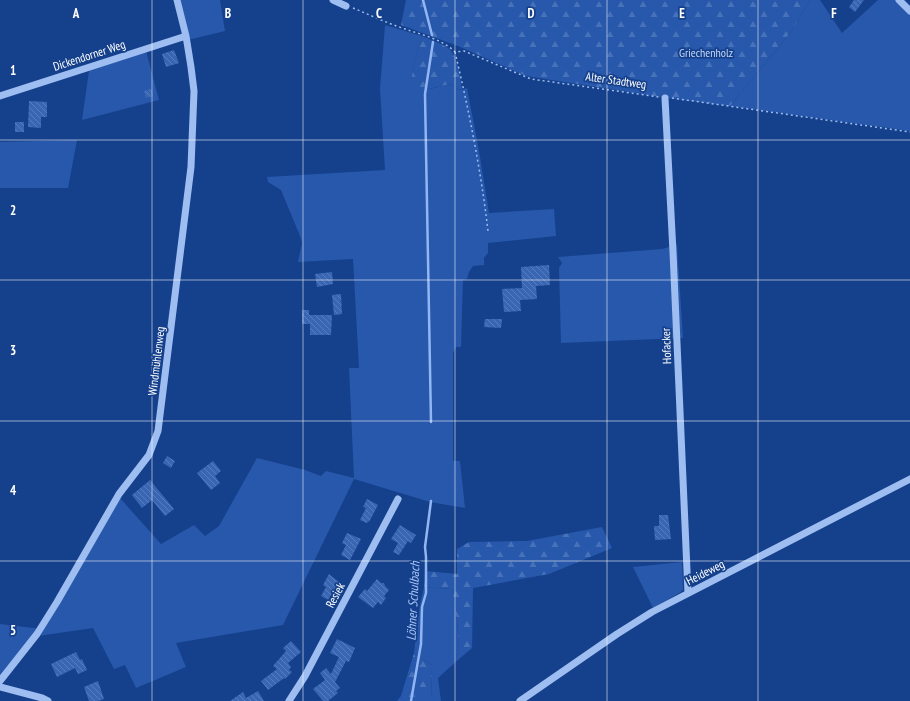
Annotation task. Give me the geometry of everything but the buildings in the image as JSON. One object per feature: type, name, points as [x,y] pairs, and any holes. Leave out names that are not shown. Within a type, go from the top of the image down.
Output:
[{"type":"street","name":"Windmühlenweg","points":[[0,681],[37,634],[119,494],[149,455],[158,431],[191,167],[194,90],[186,36],[177,0]]},
{"type":"street","points":[[333,0],[346,6]]},
{"type":"street","points":[[899,0],[910,11]]},
{"type":"street","name":"Dickendorner Weg","points":[[0,96],[186,36]]},
{"type":"street","name":"Hofacker","points":[[665,98],[688,593]]},
{"type":"street","name":"Heideweg","points":[[520,701],[617,634],[688,593],[910,479]]},
{"type":"street","name":"Resiek","points":[[289,701],[305,676],[398,499]]},
{"type":"street","points":[[0,687],[48,701]]},
{"type":"path","name":"Alter Stadtweg","points":[[346,6],[405,29],[423,34],[456,52],[464,51],[531,79],[910,132]]},
{"type":"path","points":[[456,52],[476,153],[488,231]]},
{"type":"green space","points":[[179,0],[220,0],[225,31],[188,40]]},
{"type":"green space","name":"Griechenholz","points":[[406,0],[810,0],[791,32],[730,106],[667,98],[526,76],[458,46],[401,25]]},
{"type":"green space","points":[[810,0],[820,0],[842,33],[878,0],[905,0],[910,5],[910,131],[730,106],[791,32]]},
{"type":"green space","points":[[385,25],[422,36],[411,79],[430,89],[450,84],[460,90],[467,88],[489,213],[554,209],[556,236],[488,243],[488,253],[484,258],[484,265],[473,266],[467,279],[463,280],[461,347],[456,347],[453,353],[453,461],[460,461],[465,508],[430,502],[354,479],[283,625],[176,643],[186,667],[136,688],[125,665],[114,669],[93,628],[31,637],[0,683],[0,624],[42,629],[120,498],[161,544],[194,525],[205,536],[219,526],[257,458],[305,470],[321,476],[326,471],[354,478],[349,368],[359,368],[353,259],[298,262],[302,243],[300,236],[281,190],[268,182],[267,177],[385,170],[380,89]]},
{"type":"green space","points":[[422,36],[445,46],[452,52],[457,62],[462,89],[460,90],[450,84],[420,91],[411,79]]},
{"type":"green space","points":[[145,47],[159,100],[82,120],[90,64]]},
{"type":"green space","points":[[77,140],[68,188],[0,188],[0,142]]},
{"type":"green space","points":[[677,244],[683,338],[561,343],[559,268],[562,263],[558,257],[662,249],[669,247],[670,245]]},
{"type":"green space","points":[[602,527],[612,548],[549,574],[473,588],[472,648],[459,659],[458,627],[452,589],[424,587],[425,571],[457,574],[457,549],[469,542],[527,541]]},
{"type":"green space","points":[[682,562],[683,589],[681,592],[653,608],[633,567]]},
{"type":"green space","points":[[424,587],[452,589],[455,606],[459,659],[438,678],[441,701],[431,701],[432,665],[414,653],[420,604]]},
{"type":"green space","points":[[414,653],[432,665],[431,701],[397,701],[401,696]]},
{"type":"waterway","points":[[423,0],[432,35]]},
{"type":"waterway","points":[[431,422],[425,94],[433,42]]},
{"type":"waterway","name":"Löhner Schulbach","points":[[411,701],[421,644],[422,607],[426,593],[425,547],[431,501]]}]
